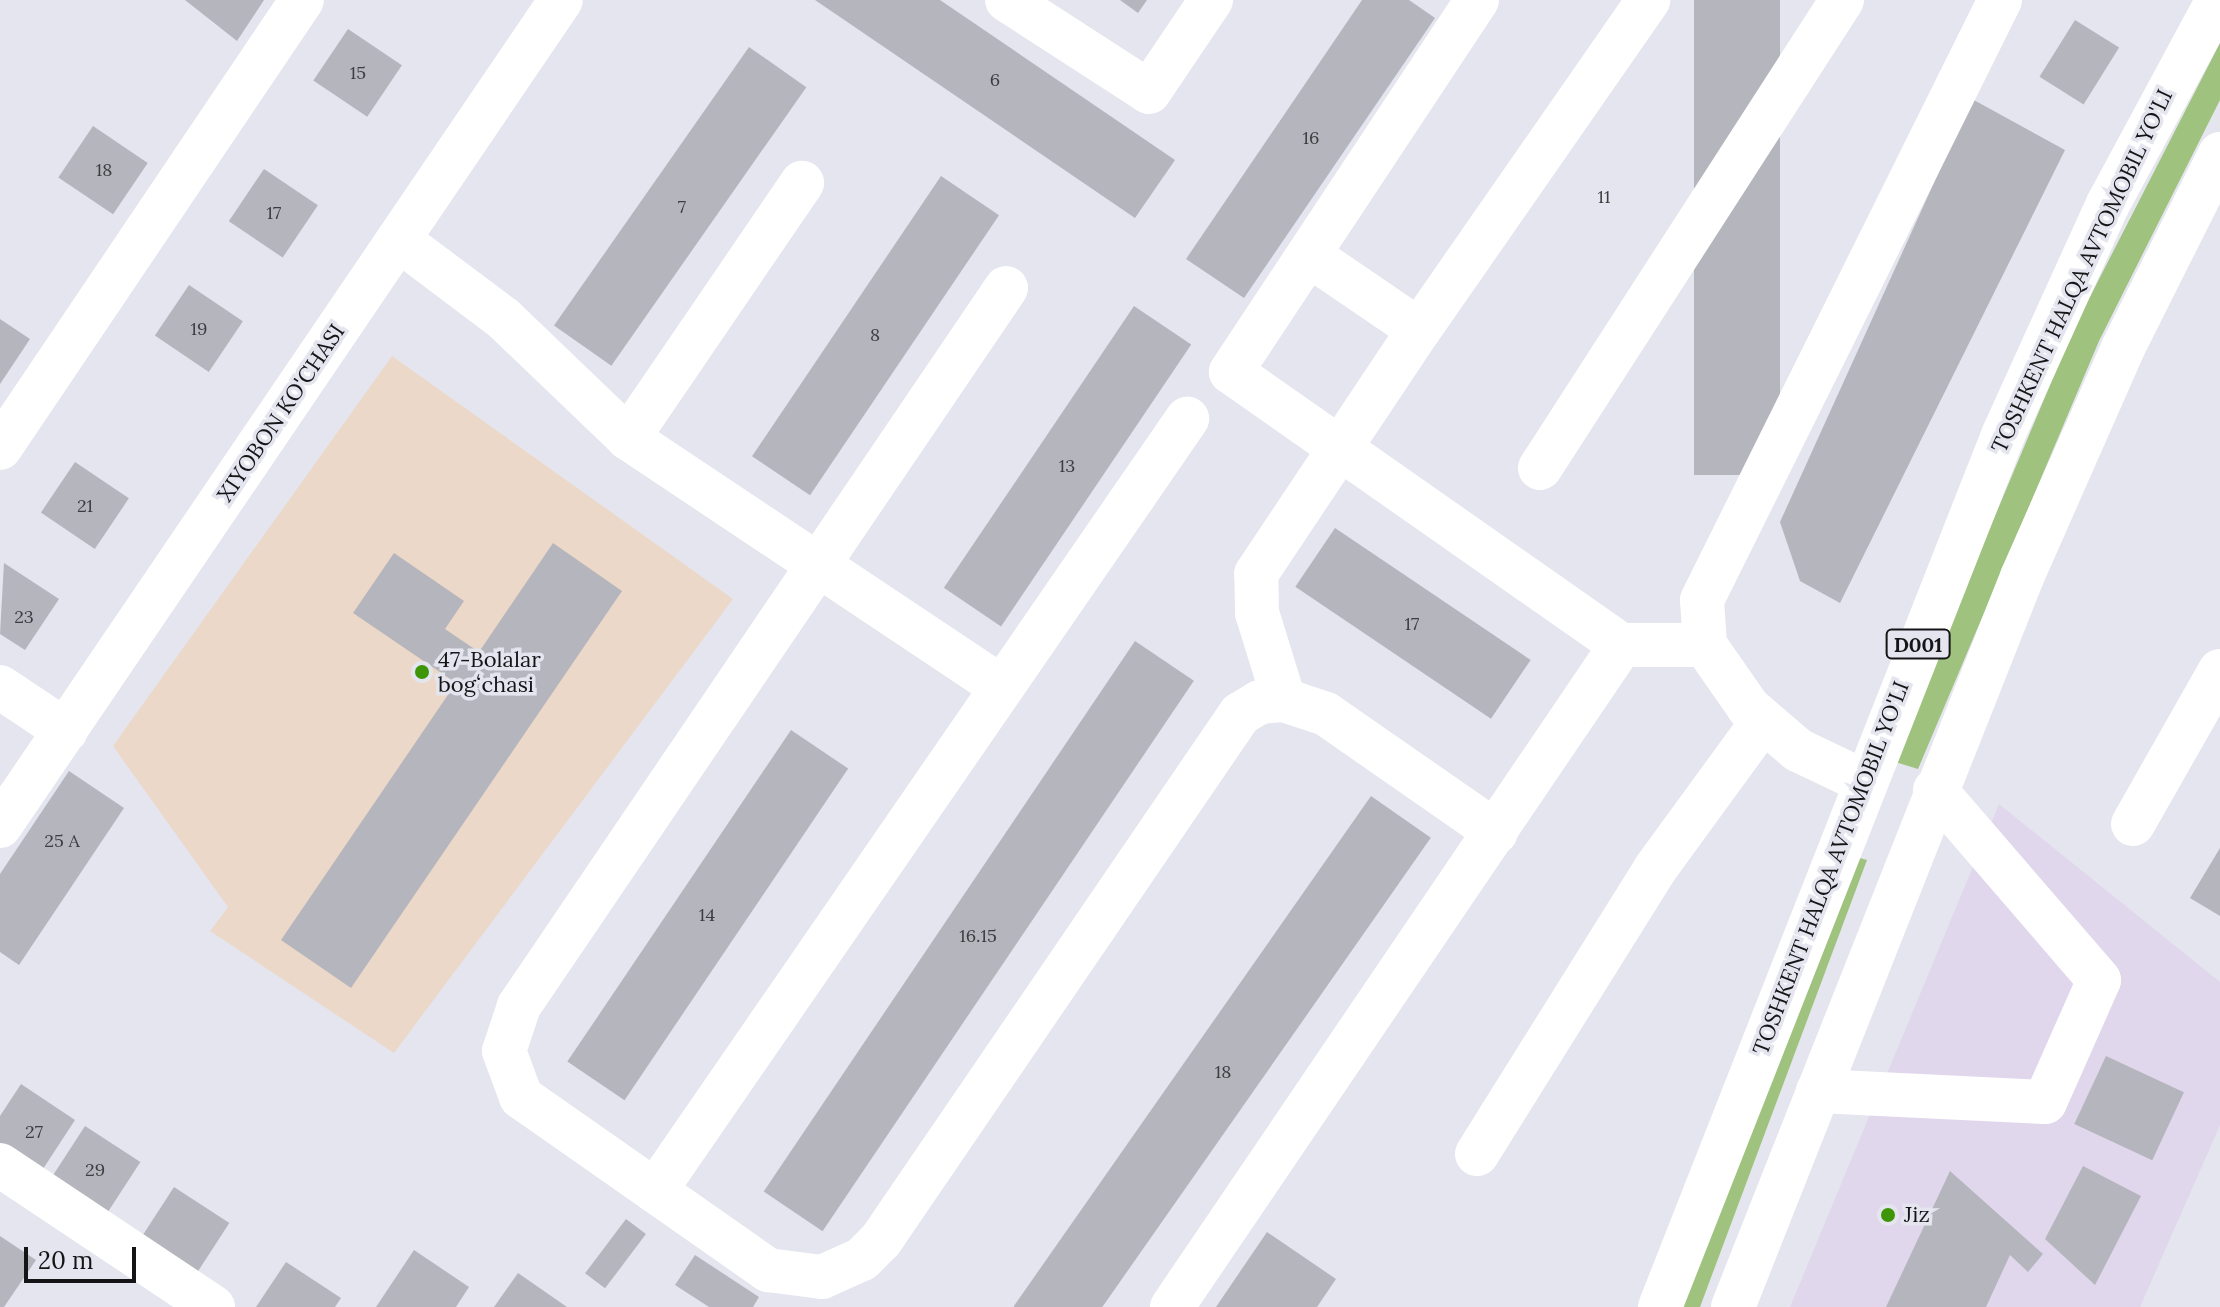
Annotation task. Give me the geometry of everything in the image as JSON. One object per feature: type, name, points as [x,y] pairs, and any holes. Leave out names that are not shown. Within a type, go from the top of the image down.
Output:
[{"type":"main road","points":[[0,448],[302,0]]},
{"type":"main road","name":"XIYOBON KO'CHASI","points":[[0,826],[561,0]]},
{"type":"main road","points":[[1007,0],[1149,92],[1211,0]]},
{"type":"main road","points":[[1477,0],[1231,372],[1342,445],[1621,645],[1705,645]]},
{"type":"main road","points":[[1284,700],[1257,613],[1256,574],[1419,330],[1648,0]]},
{"type":"main road","points":[[1540,468],[1842,0]]},
{"type":"main road","points":[[1818,1091],[2045,1102],[2099,980],[1931,800],[1865,782],[1798,750],[1762,722],[1705,645],[1707,587],[2000,0]]},
{"type":"main road","name":"TOSHKENT HALQA AVTOMOBIL YO'LI","points":[[1660,1307],[1865,782],[2056,318],[2218,0]]},
{"type":"main road","points":[[1733,1307],[1931,800],[2123,348],[2220,154]]},
{"type":"main road","points":[[628,438],[802,183]]},
{"type":"main road","points":[[399,240],[503,318],[628,438],[1002,687]]},
{"type":"main road","points":[[1309,255],[1419,330]]},
{"type":"main road","points":[[1006,288],[508,1031],[507,1072],[521,1097],[768,1270],[822,1277],[862,1259],[1220,735],[1260,702],[1284,700],[1326,714],[1496,832]]},
{"type":"main road","points":[[655,1191],[1187,419]]},
{"type":"main road","points":[[1172,1307],[1621,645]]},
{"type":"main road","points":[[2133,824],[2220,671]]},
{"type":"main road","points":[[0,687],[66,731]]},
{"type":"main road","points":[[1477,1154],[1655,869],[1762,722]]},
{"type":"main road","points":[[0,1165],[213,1307]]},
{"type":"shaded area","name":"47-Bolalar bogʻchasi","points":[[392,356],[733,599],[394,1053],[210,931],[228,907],[113,746]]},
{"type":"shaded area","points":[[1999,804],[2220,982],[2220,1125],[2140,1307],[1790,1307]]},
{"type":"green space","points":[[2220,43],[2220,100],[2099,341],[1918,769],[1892,761],[2074,328]]},
{"type":"green space","points":[[1853,856],[1867,860],[1700,1307],[1679,1307]]},
{"type":"building","points":[[185,0],[264,0],[237,41]]},
{"type":"building","points":[[815,0],[940,0],[1175,160],[1135,218]]},
{"type":"building","points":[[1120,0],[1147,0],[1138,13]]},
{"type":"building","points":[[1362,0],[1409,0],[1435,18],[1244,298],[1186,259]]},
{"type":"building","points":[[1694,0],[1780,0],[1780,475],[1694,475]]},
{"type":"building","points":[[2075,20],[2119,48],[2084,104],[2039,77]]},
{"type":"building","points":[[348,29],[402,65],[367,117],[313,80]]},
{"type":"building","points":[[749,47],[806,87],[611,366],[554,326]]},
{"type":"building","points":[[1972,99],[2065,150],[1840,603],[1800,581],[1780,522]]},
{"type":"building","points":[[93,126],[148,163],[113,214],[58,177]]},
{"type":"building","points":[[264,169],[318,205],[283,258],[229,221]]},
{"type":"building","points":[[941,176],[999,215],[810,495],[752,456]]},
{"type":"building","points":[[189,285],[243,321],[209,372],[155,336]]},
{"type":"building","points":[[1134,306],[1191,345],[1001,626],[944,588]]},
{"type":"building","points":[[0,319],[30,339],[0,384]]},
{"type":"building","points":[[75,462],[129,498],[95,549],[41,513]]},
{"type":"building","points":[[1335,528],[1531,660],[1491,719],[1295,587]]},
{"type":"building","points":[[553,543],[622,591],[351,988],[281,940],[456,683],[353,613],[394,553],[464,601],[445,629],[479,652]]},
{"type":"building","points":[[4,563],[59,599],[25,650],[0,634]]},
{"type":"building","points":[[1135,641],[1194,681],[823,1231],[764,1191]]},
{"type":"building","points":[[791,730],[848,769],[625,1100],[567,1062]]},
{"type":"building","points":[[69,771],[124,808],[19,965],[0,952],[0,874]]},
{"type":"building","points":[[1371,796],[1431,838],[1102,1307],[1014,1306]]},
{"type":"building","points":[[2220,848],[2220,916],[2190,898]]},
{"type":"building","points":[[2106,1056],[2184,1092],[2152,1160],[2074,1124]]},
{"type":"building","points":[[21,1084],[75,1120],[41,1172],[0,1144],[0,1116]]},
{"type":"building","points":[[85,1126],[140,1162],[107,1214],[51,1178]]},
{"type":"building","points":[[2083,1166],[2141,1196],[2095,1285],[2045,1239]]},
{"type":"building","points":[[1950,1171],[2043,1254],[2028,1272],[2010,1255],[1986,1307],[1886,1307]]},
{"type":"building","points":[[174,1187],[229,1223],[196,1274],[141,1238]]},
{"type":"building","points":[[626,1219],[646,1234],[605,1288],[585,1273]]},
{"type":"building","points":[[1267,1232],[1336,1279],[1317,1307],[1216,1307]]},
{"type":"building","points":[[0,1236],[36,1260],[4,1307],[0,1307]]},
{"type":"building","points":[[414,1250],[469,1287],[456,1307],[376,1307]]},
{"type":"building","points":[[695,1255],[759,1297],[753,1307],[709,1307],[675,1285]]},
{"type":"building","points":[[286,1262],[341,1298],[335,1307],[256,1307]]},
{"type":"building","points":[[518,1273],[567,1307],[494,1307]]},
{"type":"place","name":"47-Bolalar bogʻchasi","points":[[422,672]]},
{"type":"place","name":"Jiz","points":[[1888,1215]]}]
